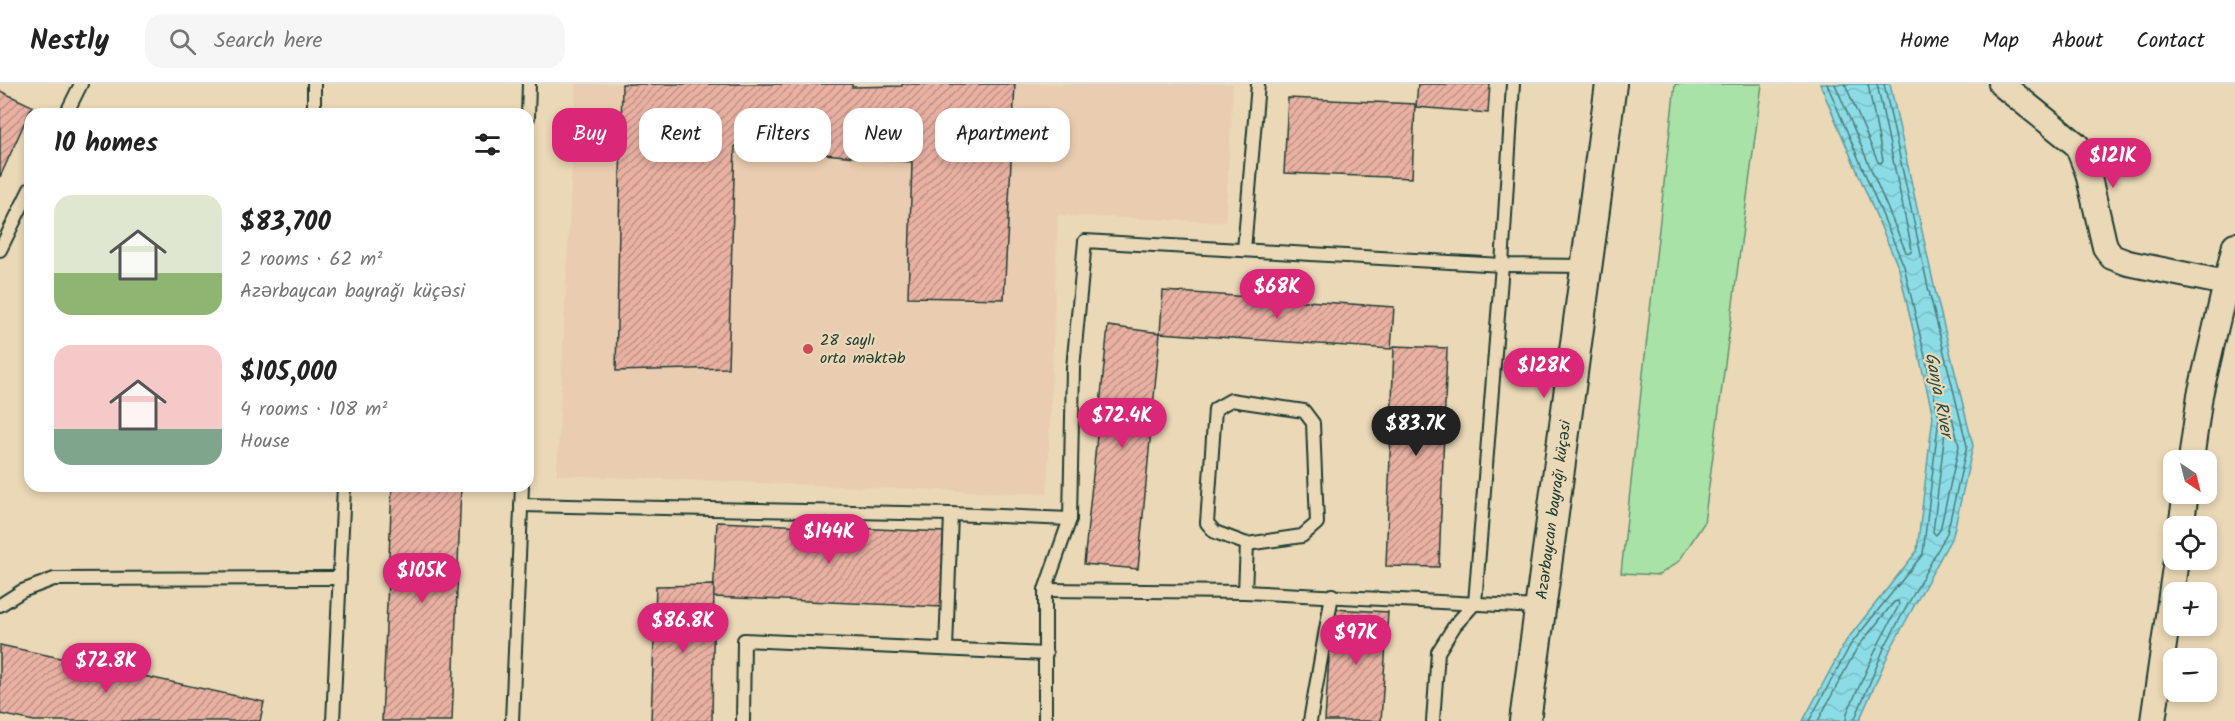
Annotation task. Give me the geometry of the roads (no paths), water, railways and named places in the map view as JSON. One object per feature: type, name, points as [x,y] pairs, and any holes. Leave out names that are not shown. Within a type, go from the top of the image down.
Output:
[{"type":"street","name":"Azərbaycan bayrağı küçəsi","points":[[1525,721],[1611,84]]},
{"type":"street","points":[[2001,84],[2078,146],[2088,173],[2105,247],[2112,257],[2128,263],[2226,283]]},
{"type":"street","points":[[2192,450],[2200,395],[2235,245]]},
{"type":"street","points":[[2153,721],[2175,570]]},
{"type":"lane","points":[[69,108],[81,84]]},
{"type":"lane","points":[[314,84],[314,108]]},
{"type":"lane","points":[[528,108],[529,84]]},
{"type":"lane","points":[[1244,250],[1258,84]]},
{"type":"lane","points":[[1433,721],[1438,652],[1455,625],[1475,603],[1502,265],[1513,84]]},
{"type":"lane","points":[[0,250],[24,201]]},
{"type":"lane","points":[[1045,721],[1045,590],[1070,519],[1073,368],[1085,242],[1502,265],[1587,266]]},
{"type":"lane","points":[[1231,400],[1304,411],[1313,423],[1317,523],[1302,536],[1247,544],[1215,532],[1207,523],[1215,409],[1231,400]]},
{"type":"lane","points":[[333,721],[344,492]]},
{"type":"lane","points":[[512,721],[522,492]]},
{"type":"lane","points":[[521,505],[951,514],[1070,519]]},
{"type":"lane","points":[[946,650],[951,514]]},
{"type":"lane","points":[[1245,592],[1247,544]]},
{"type":"lane","points":[[0,605],[22,591],[54,579],[340,578]]},
{"type":"lane","points":[[1045,590],[1245,592],[1540,607]]},
{"type":"lane","points":[[1310,721],[1332,595]]},
{"type":"lane","points":[[743,721],[744,640],[1046,654]]},
{"type":"water","name":"Ganja River","points":[[1820,84],[1890,84],[1934,286],[1973,446],[1953,535],[1891,648],[1859,721],[1803,721],[1846,641],[1917,551],[1933,416],[1899,269]]},
{"type":"place","name":"28 saylı orta məktəb","points":[[808,349]]}]
